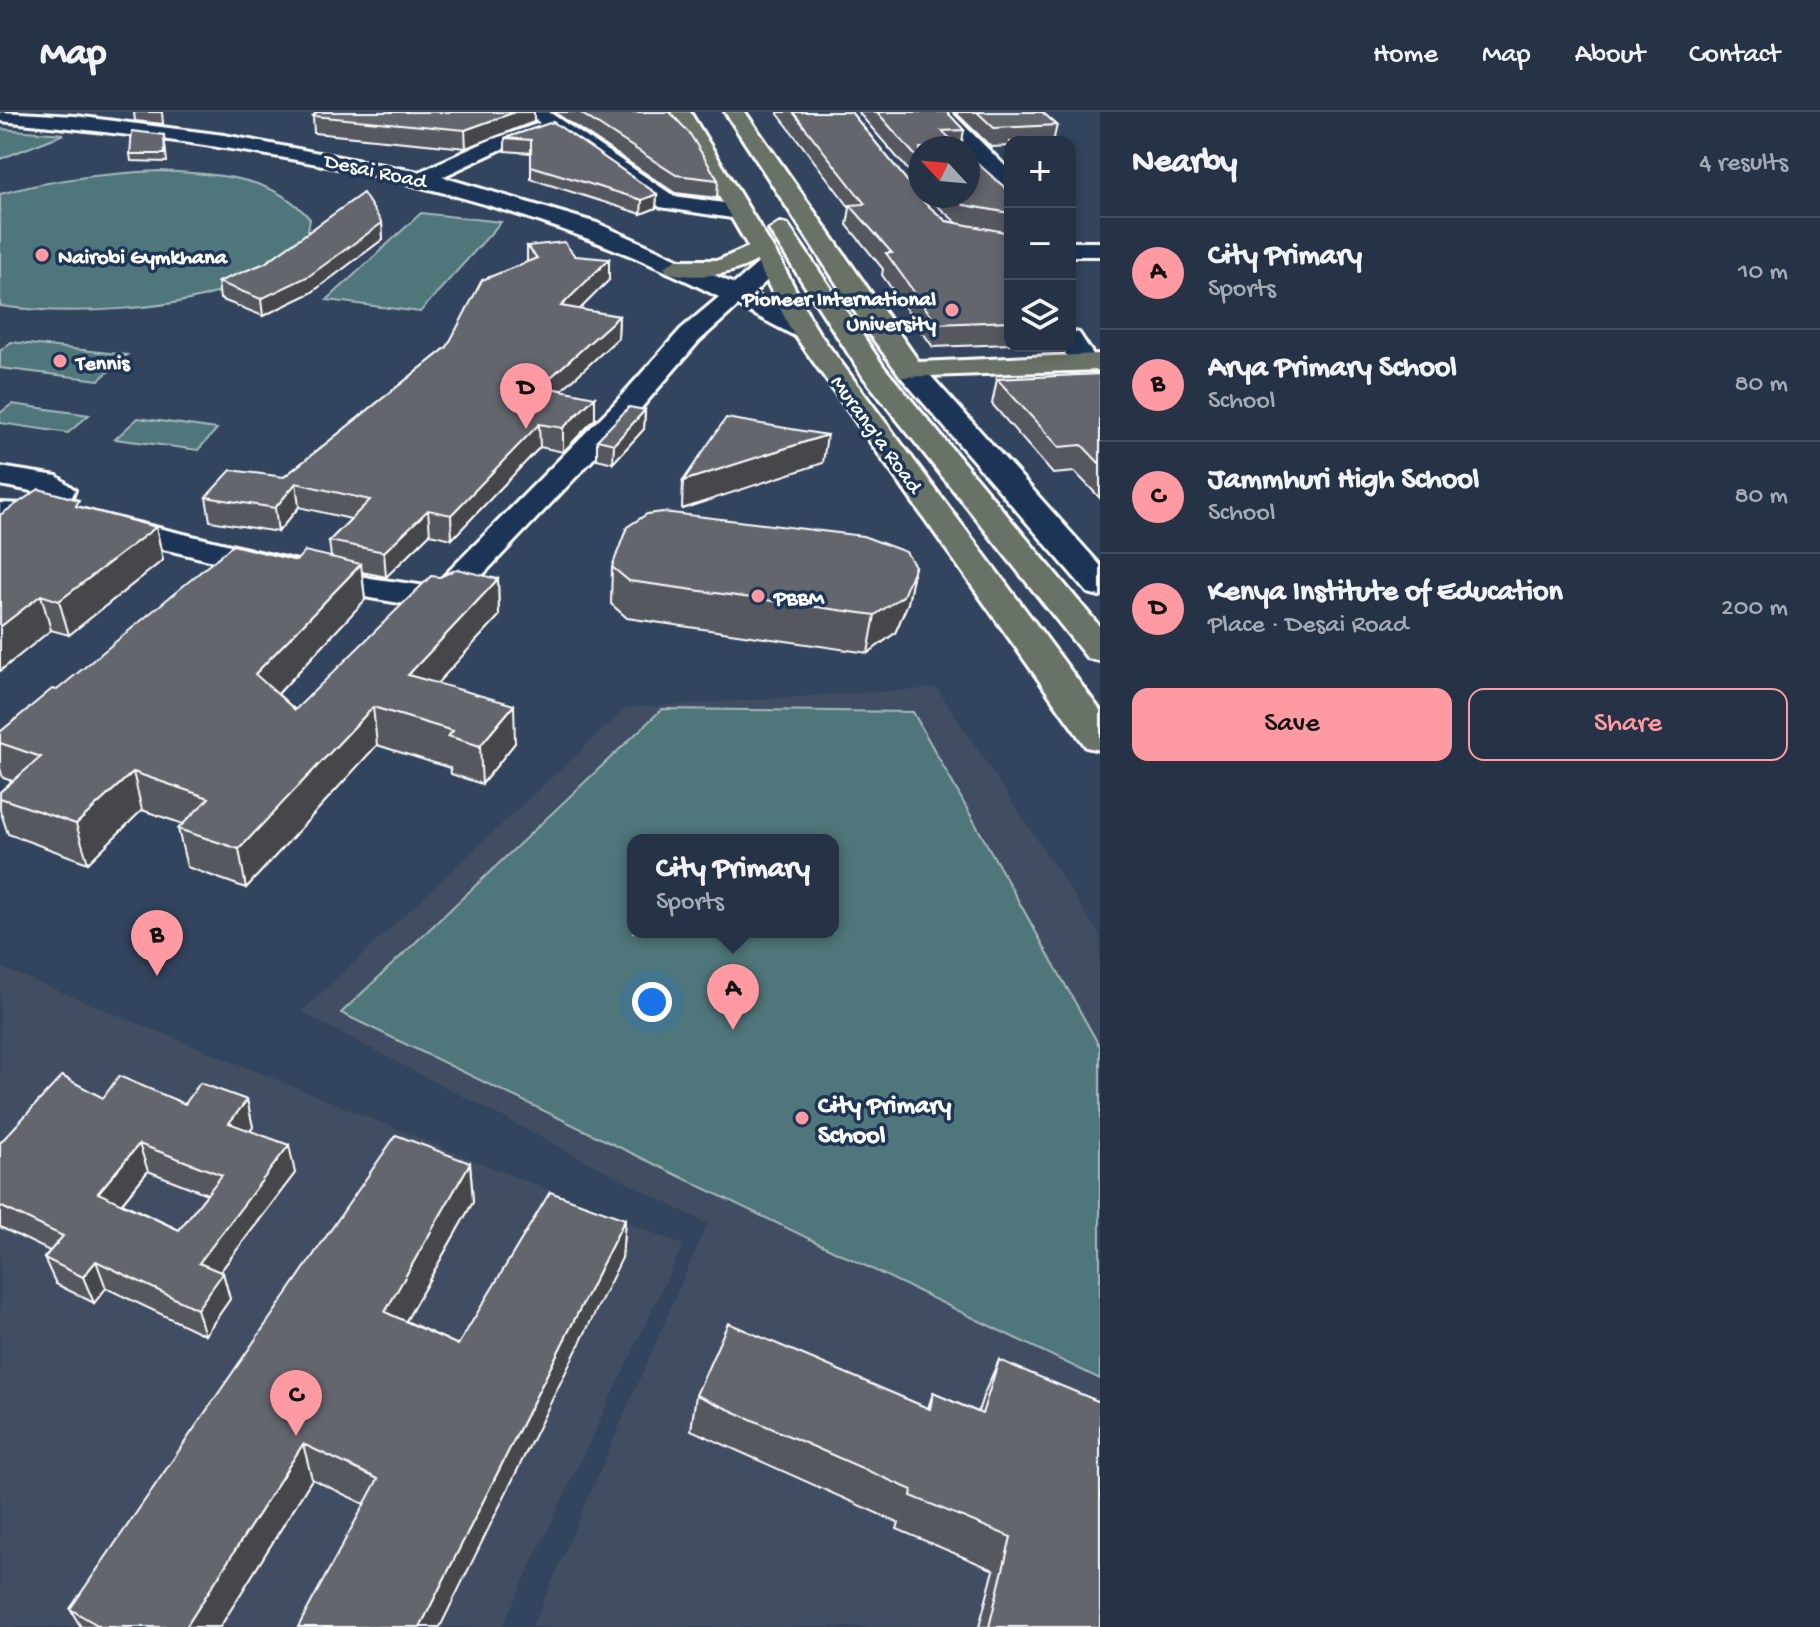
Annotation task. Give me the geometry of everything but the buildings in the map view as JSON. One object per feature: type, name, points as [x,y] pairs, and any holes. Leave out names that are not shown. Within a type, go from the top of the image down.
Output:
[{"type":"main road","name":"Murang'a Road","points":[[680,112],[804,330],[1100,738]]},
{"type":"main road","name":"Murang'a Road","points":[[708,112],[852,342],[1100,650]]},
{"type":"main road","points":[[735,112],[883,335],[911,371],[1085,354]]},
{"type":"main road","points":[[676,267],[690,270],[720,267],[765,257]]},
{"type":"street","points":[[536,112],[668,202],[738,212]]},
{"type":"street","points":[[940,112],[1004,177]]},
{"type":"street","name":"Desai Road","points":[[0,115],[79,116],[212,137],[423,178],[591,229],[804,330]]},
{"type":"street","points":[[212,137],[232,123]]},
{"type":"street","points":[[423,178],[522,134],[555,125]]},
{"type":"street","points":[[43,508],[161,540],[370,588],[441,599],[626,408],[765,257]]},
{"type":"street","points":[[911,371],[1100,586]]},
{"type":"street","points":[[0,513],[17,515],[43,508],[53,502],[59,490],[46,483],[8,481]]},
{"type":"shaded area","name":"City Primary School","points":[[937,688],[1100,935],[1100,1627],[532,1627],[707,1224],[301,1012],[626,708]]},
{"type":"shaded area","points":[[0,967],[683,1245],[502,1627],[0,1627]]},
{"type":"green space","points":[[0,129],[64,134],[0,159]]},
{"type":"green space","points":[[161,171],[222,176],[260,185],[278,193],[310,219],[306,241],[238,284],[186,301],[88,310],[0,306],[0,194],[80,178]]},
{"type":"green space","points":[[421,213],[501,222],[420,312],[327,300]]},
{"type":"green space","name":"Tennis","points":[[11,342],[127,355],[99,380],[0,368],[0,351]]},
{"type":"green space","points":[[12,404],[89,415],[68,433],[0,423],[0,413]]},
{"type":"green space","points":[[138,418],[217,429],[198,450],[115,439]]},
{"type":"green space","points":[[662,709],[913,712],[1100,1047],[1100,1379],[341,1013]]},
{"type":"place","name":"Nairobi Gymkhana","points":[[42,255]]},
{"type":"place","name":"Pioneer International University","points":[[952,310]]},
{"type":"place","name":"Tennis","points":[[60,361]]},
{"type":"place","name":"Kenya Institute of Education","points":[[526,429]]},
{"type":"place","name":"PBBM","points":[[758,596]]},
{"type":"place","name":"Arya Primary School","points":[[157,976]]},
{"type":"place","name":"City Primary","points":[[733,1030]]},
{"type":"place","name":"City Primary School","points":[[802,1118]]},
{"type":"place","name":"Jammhuri High School","points":[[296,1436]]}]
